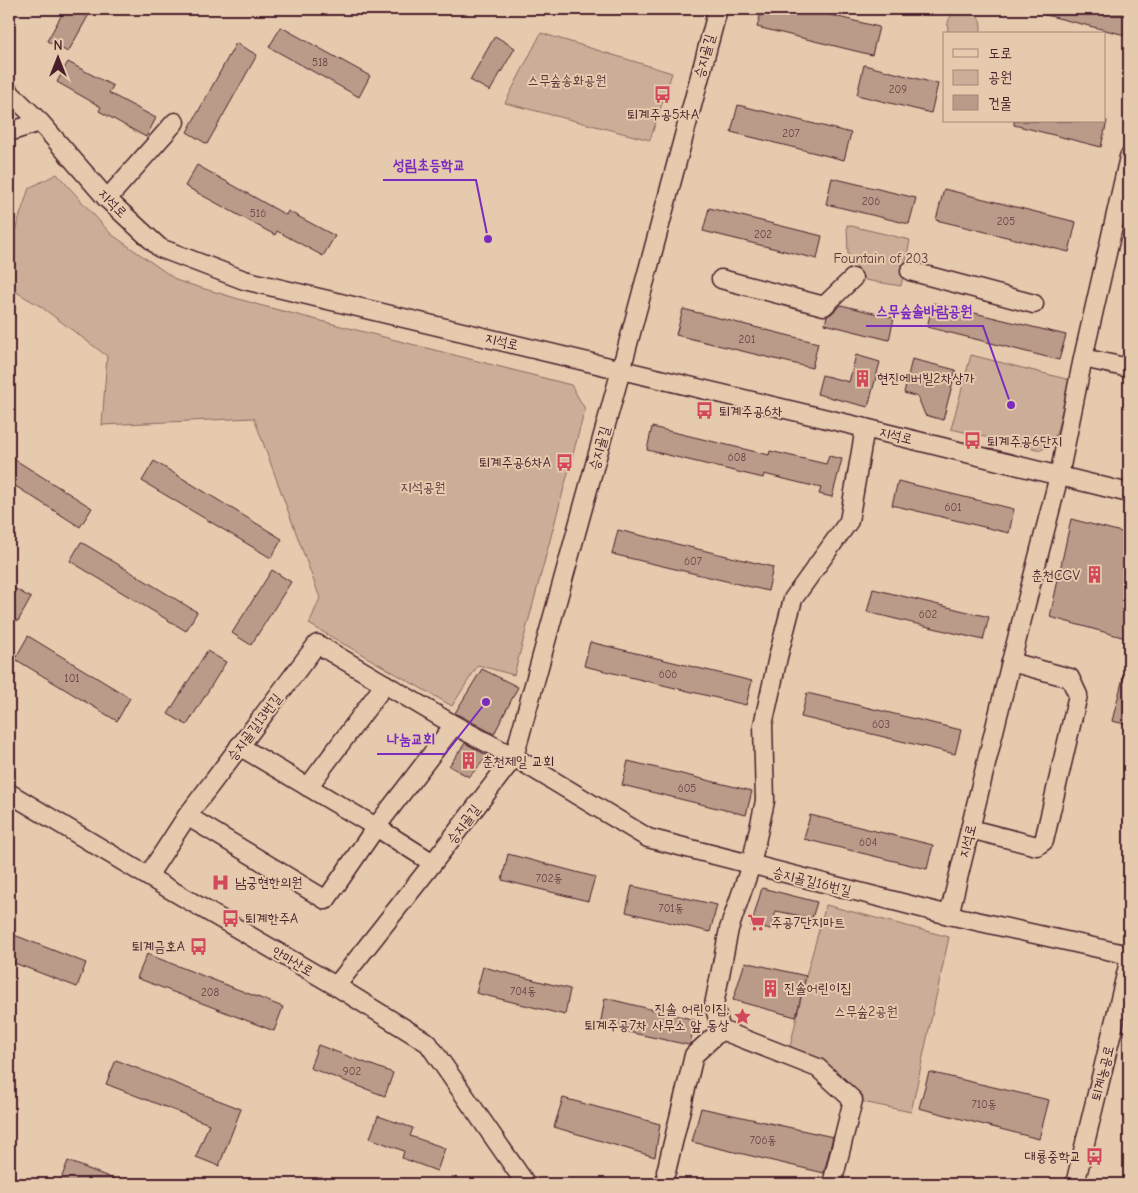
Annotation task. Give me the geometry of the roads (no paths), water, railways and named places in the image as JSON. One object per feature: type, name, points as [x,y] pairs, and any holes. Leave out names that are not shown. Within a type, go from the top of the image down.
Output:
[{"type":"street","name":"승지골길","points":[[336,986],[514,757],[718,9]]},
{"type":"street","name":"지석로","points":[[9,92],[40,122],[107,199],[160,248],[244,280],[1129,493]]},
{"type":"street","points":[[9,132],[40,122]]},
{"type":"street","points":[[107,199],[175,122]]},
{"type":"street","points":[[1059,476],[1083,358],[1129,157]]},
{"type":"street","points":[[910,271],[1034,304]]},
{"type":"street","points":[[721,279],[824,306],[853,278]]},
{"type":"street","points":[[1083,358],[1129,368]]},
{"type":"street","points":[[721,1030],[714,1005],[729,929],[751,865],[765,801],[763,725],[778,657],[793,599],[849,521],[865,428]]},
{"type":"street","name":"지석로","points":[[949,915],[1059,476]]},
{"type":"street","name":"승지골길13번길","points":[[148,876],[187,816],[317,644],[454,725],[514,757]]},
{"type":"street","points":[[970,829],[1037,846],[1044,841],[1078,695],[1070,678],[1011,662]]},
{"type":"street","points":[[308,787],[385,684]]},
{"type":"street","points":[[187,816],[326,900],[376,827],[454,725]]},
{"type":"street","points":[[239,746],[433,863]]},
{"type":"street","name":"승지골길16번길","points":[[514,757],[648,838],[949,915],[1129,955]]},
{"type":"street","name":"안마산로","points":[[9,793],[336,986],[428,1043],[526,1184]]},
{"type":"street","name":"퇴계농공로","points":[[1075,1184],[1129,962]]},
{"type":"street","points":[[666,1172],[694,1055],[721,1030]]},
{"type":"street","points":[[721,1030],[818,1068],[853,1100],[832,1184]]},
{"type":"waterway","points":[[9,19],[14,9]]},
{"type":"place","name":"퇴계주공5차A","points":[[663,94]]},
{"type":"place","name":"성림초등학교","points":[[488,239]]},
{"type":"place","name":"현진에버빌2차상가","points":[[863,378]]},
{"type":"place","name":"스무숲솔바람공원","points":[[1011,405]]},
{"type":"place","name":"퇴계주공6차","points":[[705,411]]},
{"type":"place","name":"퇴계주공6단지","points":[[973,441]]},
{"type":"place","name":"퇴계주공6차A","points":[[565,462]]},
{"type":"place","name":"춘천CGV","points":[[1094,575]]},
{"type":"place","name":"나눔교회","points":[[486,702]]},
{"type":"place","name":"춘천제일 교회","points":[[468,761]]},
{"type":"place","name":"남궁현한의원","points":[[221,882]]},
{"type":"place","name":"퇴계한주A","points":[[231,918]]},
{"type":"place","name":"주공7단지마트","points":[[757,922]]},
{"type":"place","name":"퇴계금호A","points":[[199,946]]},
{"type":"place","name":"진솔어린이집","points":[[770,988]]},
{"type":"place","name":"진솔 어린이집, 퇴계주공7차 사무소 앞 동상","points":[[743,1017]]},
{"type":"place","name":"대룡중학교","points":[[1095,1156]]},
{"type":"park label","name":"스무숲송화공원","points":[[567,80]]},
{"type":"park label","name":"Fountain of 203","points":[[881,258]]},
{"type":"park label","name":"지석공원","points":[[423,487]]},
{"type":"park label","name":"스무숲2공원","points":[[866,1011]]}]
